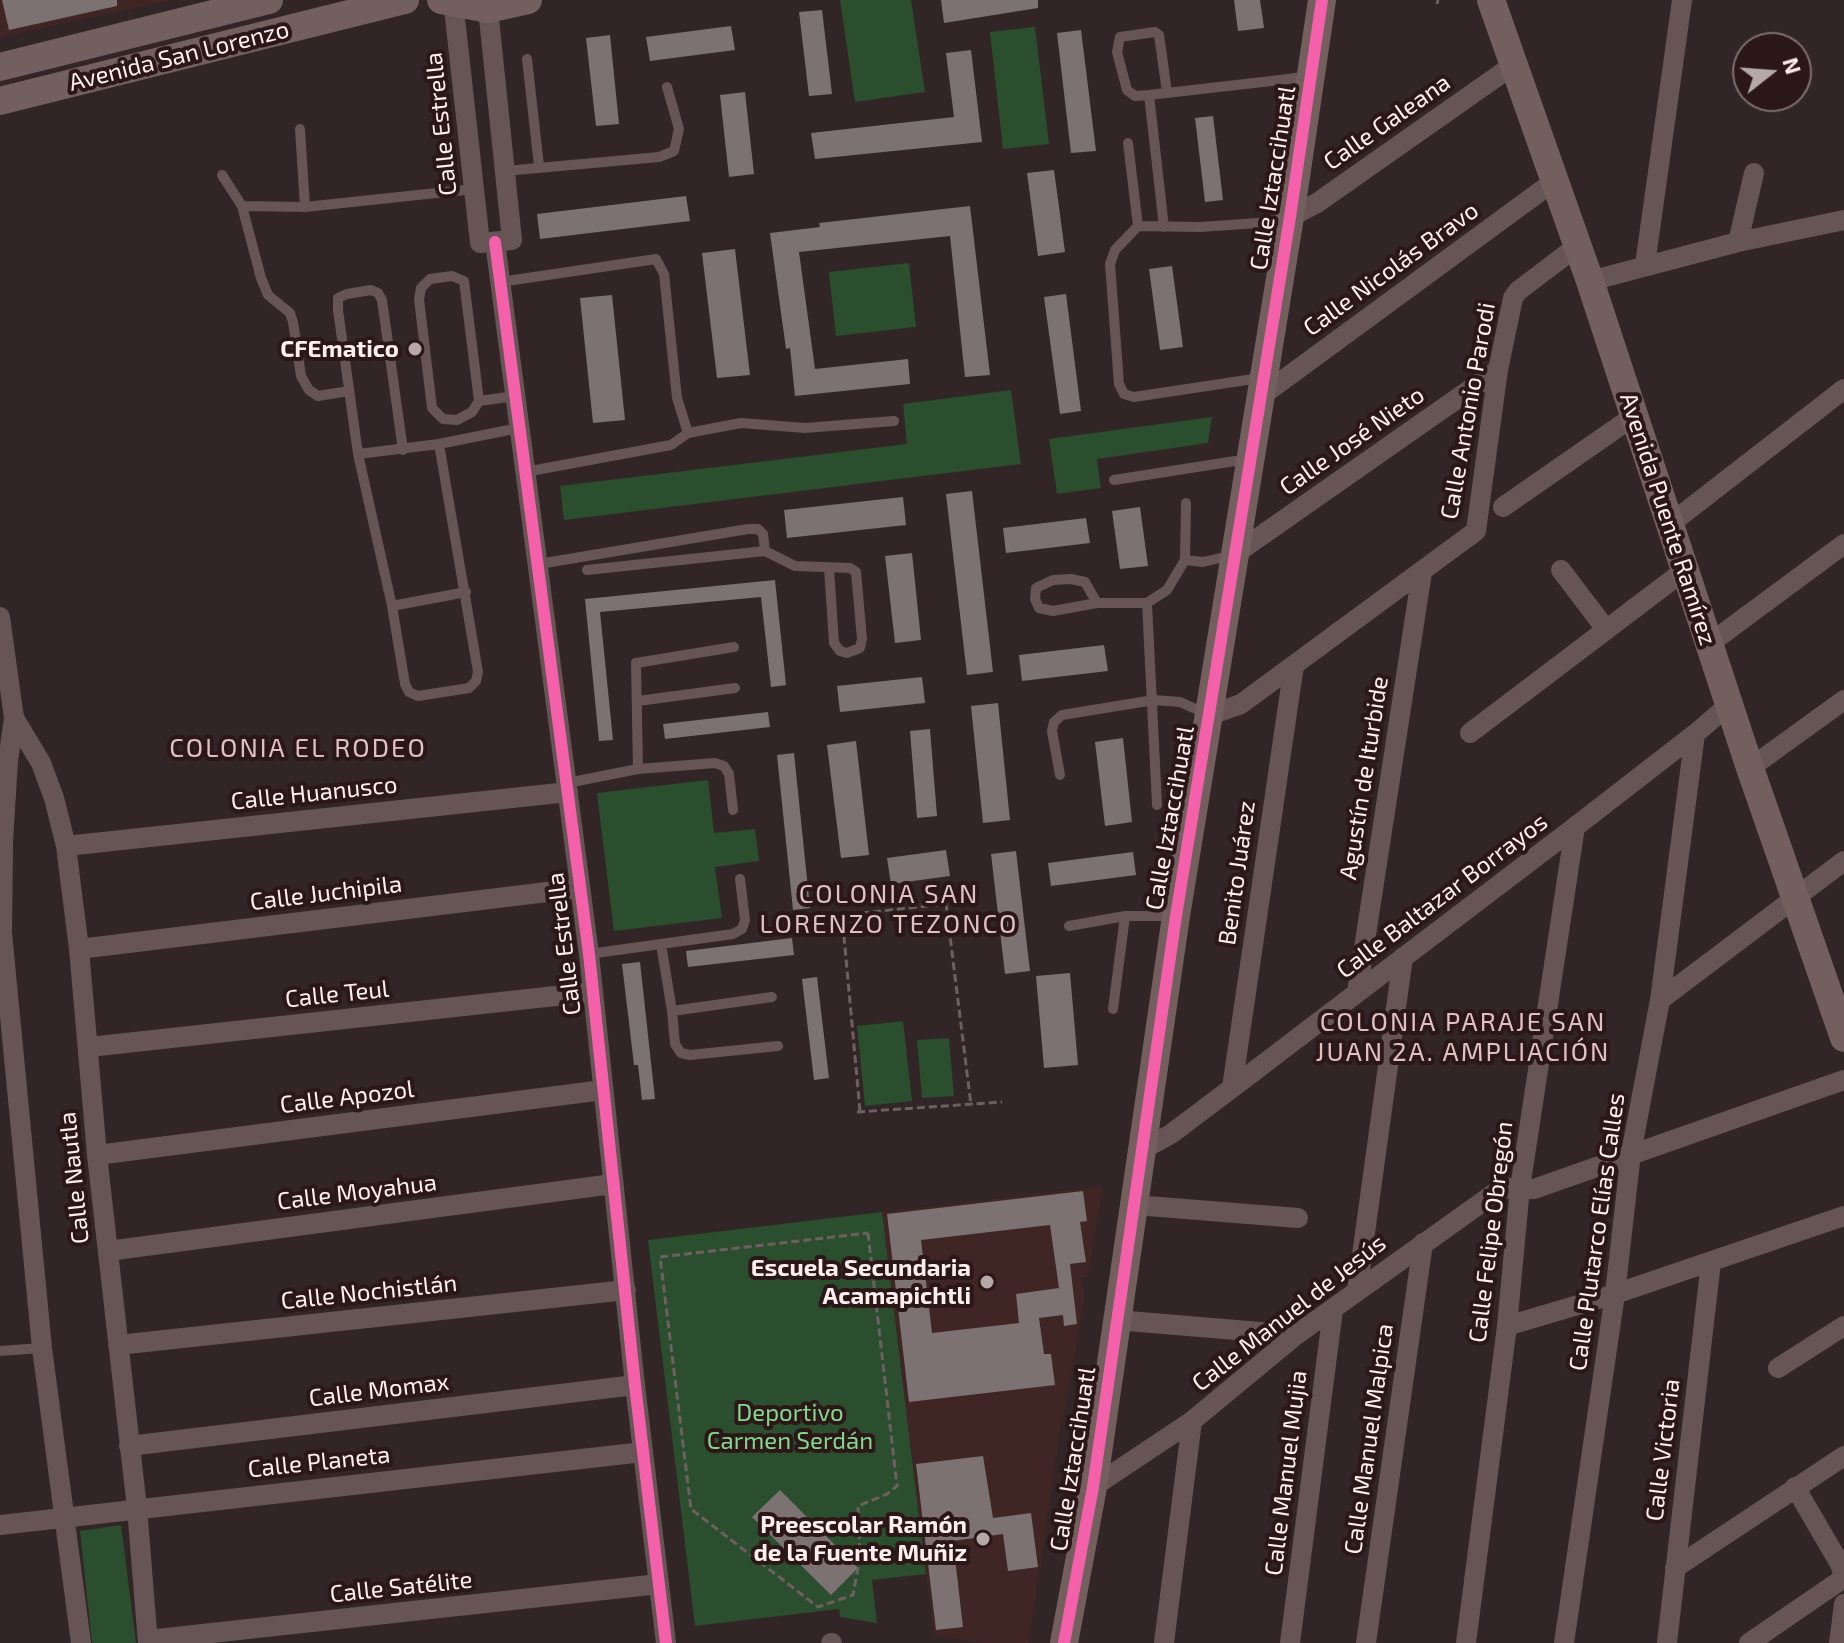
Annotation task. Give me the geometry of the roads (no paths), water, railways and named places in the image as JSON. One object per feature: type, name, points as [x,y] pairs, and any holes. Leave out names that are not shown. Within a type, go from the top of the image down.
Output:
[{"type":"street","name":"Avenida San Lorenzo","points":[[0,67],[269,0]]},
{"type":"street","name":"Avenida San Lorenzo","points":[[0,101],[405,0]]},
{"type":"street","points":[[449,1],[486,5],[528,0]]},
{"type":"street","name":"Calle Iztaccihuatl","points":[[1064,1643],[1093,1487],[1176,916],[1290,217],[1322,0]]},
{"type":"street","name":"Avenida Puente Ramírez","points":[[1491,0],[1590,281],[1750,768],[1795,897],[1838,998],[1844,1038]]},
{"type":"street","points":[[1645,265],[1682,0]]},
{"type":"street","name":"Calle Estrella","points":[[449,1],[474,189],[495,242],[539,564],[589,954],[666,1643]]},
{"type":"street","name":"Calle Estrella","points":[[486,5],[505,171],[495,242]]},
{"type":"street","name":"Calle Galeana","points":[[1290,217],[1317,203],[1512,66]]},
{"type":"street","points":[[1738,242],[1754,173]]},
{"type":"street","name":"Calle Nicolás Bravo","points":[[1261,388],[1553,182]]},
{"type":"street","points":[[1590,281],[1738,242],[1844,220]]},
{"type":"street","name":"Calle Antonio Parodi","points":[[1210,715],[1241,704],[1476,531],[1498,370],[1513,298],[1576,247]]},
{"type":"street","name":"Calle José Nieto","points":[[1235,554],[1498,370]]},
{"type":"street","points":[[1670,524],[1844,389]]},
{"type":"street","points":[[1503,507],[1634,416]]},
{"type":"street","points":[[1709,644],[1844,544]]},
{"type":"street","points":[[1561,570],[1605,628]]},
{"type":"street","points":[[1470,733],[1685,570]]},
{"type":"street","name":"Agustín de Iturbide","points":[[1357,993],[1422,572]]},
{"type":"street","name":"Calle Nautla","points":[[0,617],[14,718],[2,841],[2,933],[42,1348],[81,1643]]},
{"type":"street","name":"Benito Juárez","points":[[1232,1088],[1294,665]]},
{"type":"street","points":[[1750,768],[1844,700]]},
{"type":"street","name":"Calle Baltazar Borrayos","points":[[1142,1150],[1171,1134],[1232,1088],[1575,827],[1730,704]]},
{"type":"street","name":"Calle Nautla","points":[[14,718],[41,763],[66,846],[137,1508],[148,1642]]},
{"type":"street","name":"Calle Plutarco Elías Calles","points":[[1564,1643],[1615,1294],[1631,1153],[1660,1000],[1695,734]]},
{"type":"street","name":"Calle Huanusco","points":[[66,846],[567,788]]},
{"type":"street","name":"Calle Felipe Obregón","points":[[1466,1643],[1507,1326],[1520,1188],[1575,827]]},
{"type":"street","points":[[1660,1000],[1844,861]]},
{"type":"street","name":"Calle Juchipila","points":[[79,949],[580,888]]},
{"type":"street","points":[[1357,1291],[1403,957]]},
{"type":"street","name":"Calle Teul","points":[[89,1047],[592,992]]},
{"type":"street","name":"Calle Manuel de Jesús","points":[[1093,1487],[1192,1421],[1296,1335],[1499,1190],[1534,1189],[1844,1080]]},
{"type":"street","name":"Calle Apozol","points":[[97,1155],[603,1090]]},
{"type":"street","name":"Calle Moyahua","points":[[108,1251],[613,1184]]},
{"type":"street","points":[[1135,1205],[1298,1218]]},
{"type":"street","points":[[1507,1326],[1615,1294],[1844,1216]]},
{"type":"street","name":"Calle Manuel Malpica","points":[[1366,1643],[1423,1243]]},
{"type":"street","name":"Calle Victoria","points":[[1667,1643],[1711,1262]]},
{"type":"street","name":"Calle Nochistlán","points":[[118,1345],[626,1290]]},
{"type":"street","name":"Calle Manuel Mujia","points":[[1290,1643],[1333,1310]]},
{"type":"street","points":[[1116,1320],[1296,1335]]},
{"type":"street","points":[[1778,1368],[1844,1326]]},
{"type":"street","name":"Calle Momax","points":[[129,1446],[635,1385]]},
{"type":"street","points":[[1164,1643],[1192,1421]]},
{"type":"street","name":"Calle Planeta","points":[[0,1525],[643,1452]]},
{"type":"street","points":[[1675,1568],[1844,1456]]},
{"type":"street","points":[[1749,1643],[1844,1577],[1840,1564],[1795,1487]]},
{"type":"street","name":"Calle Satélite","points":[[148,1642],[659,1584]]},
{"type":"street","points":[[1839,1643],[1844,1604]]},
{"type":"lane","points":[[1167,92],[1159,35],[1155,32],[1120,37],[1117,52],[1127,90],[1135,96],[1312,75]]},
{"type":"lane","points":[[527,59],[539,166]]},
{"type":"lane","points":[[505,171],[659,157],[674,151],[679,129],[667,87]]},
{"type":"lane","points":[[1149,95],[1164,227]]},
{"type":"lane","points":[[300,129],[305,207]]},
{"type":"lane","points":[[1128,143],[1138,226]]},
{"type":"lane","points":[[222,175],[242,206],[268,295],[290,313],[301,376],[309,390],[318,396],[349,391]]},
{"type":"lane","points":[[242,206],[305,207],[474,189]]},
{"type":"lane","points":[[1261,388],[1134,397],[1124,394],[1119,384],[1110,264],[1115,250],[1138,226],[1258,223],[1290,217]]},
{"type":"lane","points":[[500,282],[656,259],[664,274],[677,398],[688,433]]},
{"type":"lane","points":[[479,401],[464,281],[452,276],[430,279],[421,288],[419,299],[432,408],[443,419],[457,420],[472,412],[479,401],[515,396]]},
{"type":"lane","points":[[403,450],[382,300],[378,293],[371,290],[338,298],[358,454],[392,606],[405,684],[409,692],[418,696],[469,688],[476,681],[478,672],[439,444]]},
{"type":"lane","points":[[525,472],[671,445],[688,433],[741,423],[805,428],[894,421]]},
{"type":"lane","points":[[358,454],[403,450],[519,428]]},
{"type":"lane","points":[[1114,480],[1250,458]]},
{"type":"lane","points":[[1097,603],[1085,582],[1053,580],[1036,588],[1035,599],[1039,608],[1053,611],[1097,603],[1147,603],[1167,590],[1185,560],[1186,503]]},
{"type":"lane","points":[[539,564],[748,529],[758,529],[763,534],[765,551]]},
{"type":"lane","points":[[587,570],[765,551],[795,566],[850,568],[858,579],[862,639],[860,648],[847,653],[840,651],[834,643],[829,568]]},
{"type":"lane","points":[[1185,560],[1203,562],[1235,554]]},
{"type":"lane","points":[[392,606],[466,592]]},
{"type":"lane","points":[[1147,603],[1157,805]]},
{"type":"lane","points":[[638,769],[636,663],[734,647]]},
{"type":"lane","points":[[638,701],[735,688]]},
{"type":"lane","points":[[1060,775],[1052,731],[1054,722],[1062,715],[1154,700],[1180,702],[1210,715]]},
{"type":"lane","points":[[567,788],[638,769],[715,763],[724,766],[729,774],[733,810]]},
{"type":"lane","points":[[589,954],[733,934],[742,929],[745,920],[740,879]]},
{"type":"lane","points":[[1069,926],[1125,916],[1176,916]]},
{"type":"lane","points":[[1113,1009],[1125,916]]},
{"type":"lane","points":[[661,944],[675,1044],[681,1053],[690,1055],[778,1046]]},
{"type":"lane","points":[[672,1011],[772,997]]},
{"type":"lane","points":[[0,1351],[42,1348]]},
{"type":"place","name":"CFEmatico","points":[[415,349]]},
{"type":"place","name":"Escuela Secundaria Acamapichtli","points":[[987,1282]]},
{"type":"place","name":"Preescolar Ramón de la Fuente Muñiz","points":[[983,1539]]},
{"type":"district","name":"COLONIA EL RODEO","points":[[298,748]]},
{"type":"district","name":"COLONIA SAN LORENZO TEZONCO","points":[[889,909]]},
{"type":"district","name":"COLONIA PARAJE SAN JUAN 2A. AMPLIACIÓN","points":[[1463,1037]]},
{"type":"park label","name":"Deportivo Carmen Serdán","points":[[790,1427]]}]
